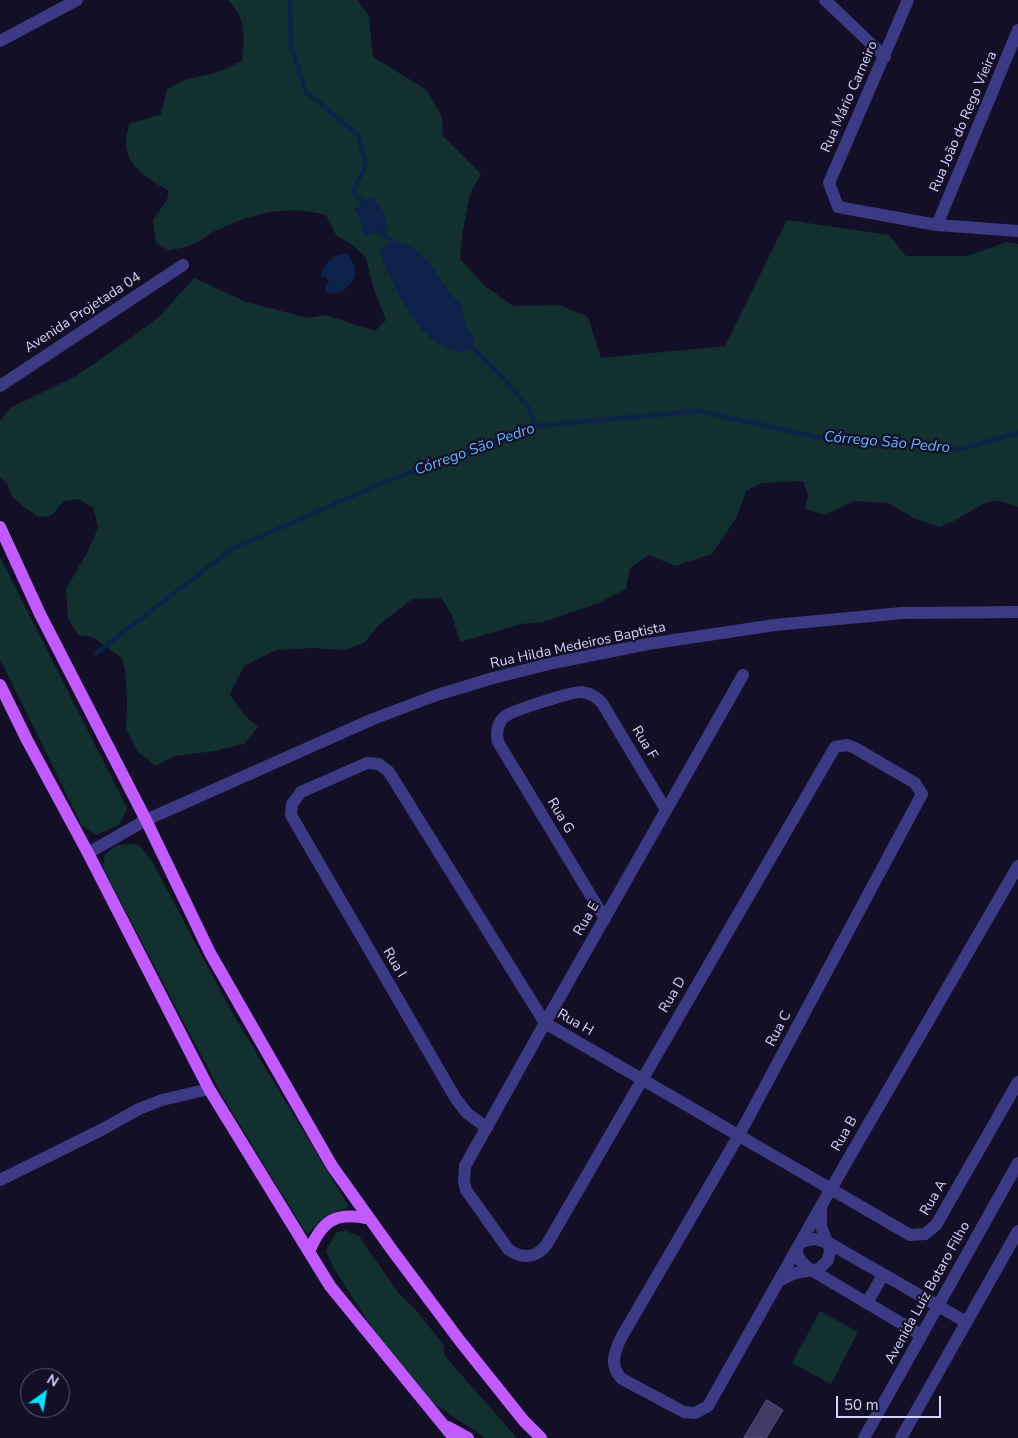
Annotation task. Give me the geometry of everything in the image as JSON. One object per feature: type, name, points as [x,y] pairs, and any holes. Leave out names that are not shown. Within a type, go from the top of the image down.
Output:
[{"type":"main road","points":[[0,528],[40,614],[146,820],[210,953],[332,1166],[466,1348],[524,1421],[541,1438]]},
{"type":"main road","points":[[3,690],[27,740],[88,853],[209,1090],[330,1286],[454,1438]]},
{"type":"main road","points":[[309,1252],[316,1235],[331,1221],[354,1215],[370,1219]]},
{"type":"main road","points":[[441,1423],[468,1438]]},
{"type":"street","points":[[0,41],[77,0]]},
{"type":"street","points":[[825,0],[885,57]]},
{"type":"street","name":"Rua Mário Carneiro","points":[[908,0],[885,57],[829,182],[838,207],[937,225]]},
{"type":"street","name":"Rua João do Rego Vieira","points":[[937,225],[1018,30]]},
{"type":"street","points":[[937,225],[1018,231]]},
{"type":"street","name":"Avenida Projetada 04","points":[[0,386],[183,265]]},
{"type":"street","name":"Rua Hilda Medeiros Baptista","points":[[88,853],[146,820],[373,719],[437,695],[493,678],[553,663],[648,644],[775,625],[902,613],[1018,612]]},
{"type":"street","name":"Rua E","points":[[464,1181],[465,1166],[744,675]]},
{"type":"street","name":"Rua G","points":[[592,694],[578,692],[511,712],[498,726],[497,734],[498,742],[605,919]]},
{"type":"street","name":"Rua F","points":[[592,694],[602,703],[666,810]]},
{"type":"street","name":"Rua C","points":[[695,1413],[680,1411],[622,1379],[615,1368],[614,1353],[739,1135],[922,794],[915,783],[855,748],[847,745],[835,747]]},
{"type":"street","name":"Rua D","points":[[464,1181],[468,1193],[508,1248],[518,1255],[534,1256],[543,1250],[835,747]]},
{"type":"street","name":"Rua I","points":[[379,764],[367,763],[301,792],[292,804],[291,815],[456,1099],[467,1113],[487,1128]]},
{"type":"street","name":"Rua H","points":[[379,764],[389,772],[545,1023],[831,1189]]},
{"type":"street","name":"Rua B","points":[[695,1413],[708,1406],[798,1246],[1018,866]]},
{"type":"street","name":"Rua A","points":[[831,1189],[910,1235],[921,1236],[928,1233],[936,1225],[1018,1082]]},
{"type":"street","points":[[0,1180],[139,1109],[162,1100],[209,1090]]},
{"type":"street","name":"Avenida Luiz Botaro Filho","points":[[864,1438],[1018,1163]]},
{"type":"street","points":[[779,1281],[795,1274],[822,1268],[828,1260],[830,1254],[829,1244],[821,1226],[821,1206]]},
{"type":"street","points":[[901,1438],[1018,1231]]},
{"type":"street","points":[[921,1335],[812,1271],[804,1265],[798,1246],[815,1239],[829,1244],[966,1322]]},
{"type":"street","points":[[866,1303],[883,1275]]},
{"type":"green space","points":[[228,0],[357,0],[369,16],[373,57],[427,90],[442,117],[443,136],[481,174],[470,194],[460,259],[485,286],[513,306],[559,305],[588,317],[601,358],[725,346],[787,220],[889,235],[906,256],[967,256],[1007,242],[1018,244],[1018,507],[1001,501],[988,502],[939,527],[914,518],[888,503],[854,501],[825,515],[805,509],[808,495],[803,481],[762,483],[747,490],[736,518],[712,554],[675,566],[649,555],[630,568],[626,589],[596,604],[543,622],[521,624],[460,642],[452,615],[441,598],[412,599],[379,625],[364,643],[344,650],[313,648],[276,650],[244,666],[230,694],[245,716],[258,727],[244,744],[215,751],[174,756],[156,766],[138,752],[126,729],[127,702],[125,669],[122,658],[93,637],[78,635],[68,619],[66,589],[88,551],[98,528],[94,509],[79,499],[64,501],[51,516],[38,517],[13,498],[6,482],[0,477],[0,421],[10,408],[76,376],[159,317],[194,278],[246,302],[308,318],[326,315],[375,331],[386,320],[373,287],[366,258],[354,246],[336,235],[326,215],[297,210],[269,212],[243,219],[212,232],[193,244],[170,251],[156,243],[153,220],[167,200],[169,191],[141,172],[130,160],[126,144],[129,124],[161,114],[167,89],[187,79],[216,73],[242,61],[243,29],[238,14]]},
{"type":"green space","points":[[0,557],[127,808],[120,824],[97,835],[82,826],[0,659]]},
{"type":"green space","points":[[138,844],[152,861],[230,1009],[349,1207],[325,1216],[307,1235],[223,1097],[103,868],[105,854],[117,845]]},
{"type":"green space","points":[[346,1231],[359,1236],[399,1294],[414,1308],[444,1345],[444,1355],[517,1438],[486,1438],[431,1402],[377,1335],[333,1267],[326,1251],[336,1232]]},
{"type":"green space","points":[[820,1311],[858,1332],[831,1384],[792,1363]]},
{"type":"water","points":[[373,197],[385,214],[388,230],[363,235],[359,217],[354,209],[363,201]]},
{"type":"water","points":[[394,241],[413,248],[421,255],[453,297],[460,302],[466,324],[473,337],[472,348],[457,352],[435,341],[418,326],[398,293],[382,258],[380,250]]},
{"type":"water","points":[[342,254],[348,254],[353,263],[355,275],[353,280],[342,291],[326,293],[326,286],[329,281],[325,276],[321,275],[322,271],[331,259]]},
{"type":"building","points":[[767,1400],[783,1410],[766,1438],[744,1438]]},
{"type":"waterway","points":[[290,0],[291,45],[306,92],[358,135],[366,165],[353,191],[365,205]]},
{"type":"waterway","points":[[377,227],[397,245]]},
{"type":"waterway","points":[[469,344],[503,378],[528,407],[536,426]]},
{"type":"waterway","name":"Córrego São Pedro","points":[[96,653],[232,549],[387,481],[536,426],[698,411],[817,437],[961,449],[1018,433]]}]
